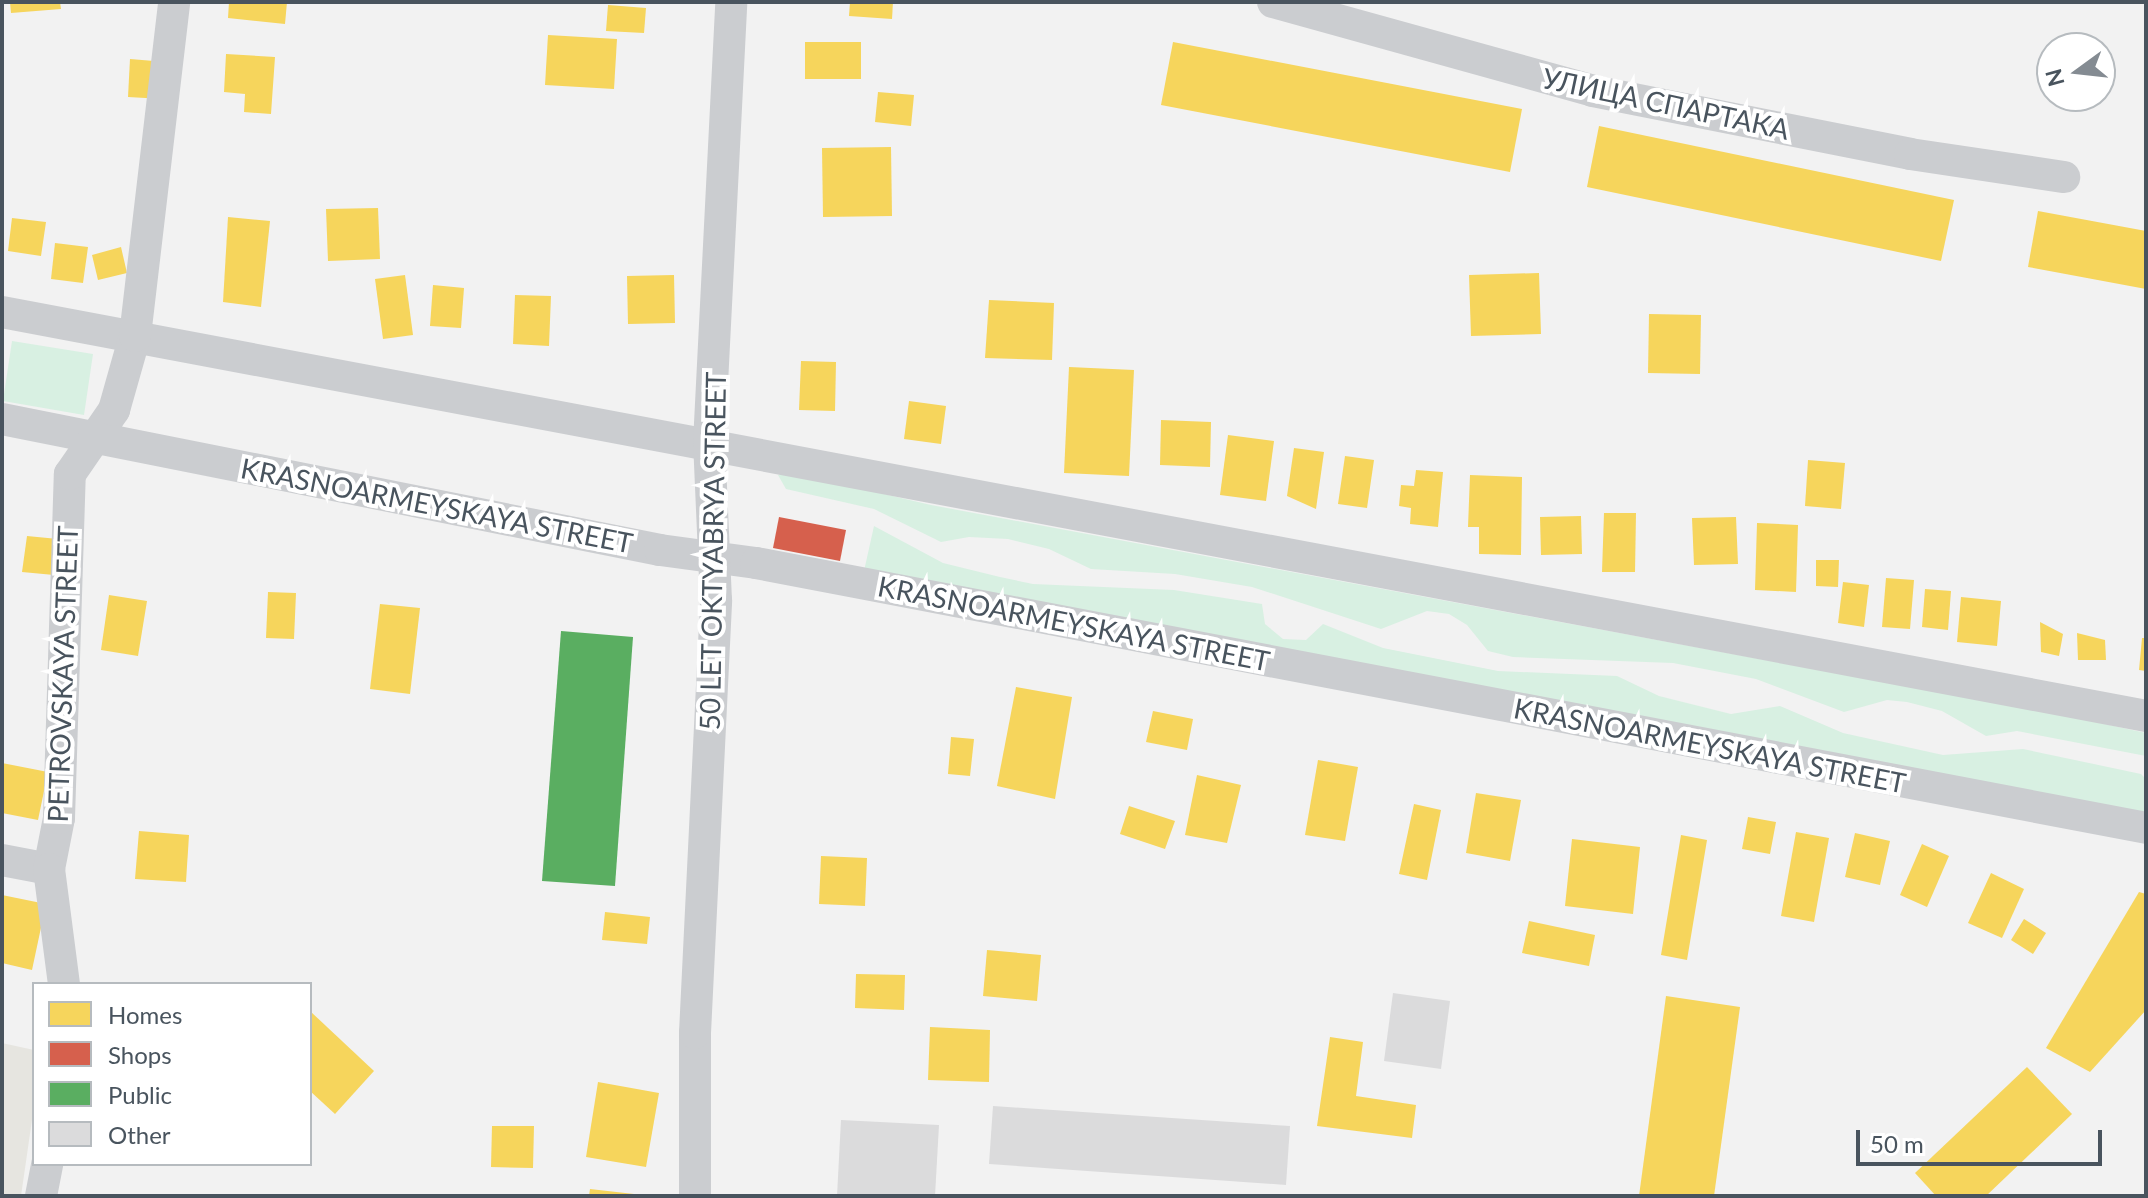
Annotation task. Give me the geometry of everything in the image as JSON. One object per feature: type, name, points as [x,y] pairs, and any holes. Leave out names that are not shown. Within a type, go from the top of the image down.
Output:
[{"type":"street","name":"PETROVSKAYA STREET","points":[[64,982],[49,869],[59,818],[70,474],[93,436],[114,410],[135,336],[174,2]]},
{"type":"street","name":"50 LET OKTYABRYA STREET","points":[[695,1196],[695,1033],[716,601],[709,443],[731,2]]},
{"type":"street","name":"УЛИЦА СПАРТАКА","points":[[1273,2],[1593,91],[1910,154],[2064,177]]},
{"type":"street","points":[[2,312],[2146,716]]},
{"type":"street","name":"KRASNOARMEYSKAYA STREET","points":[[2,419],[660,550],[713,555],[2146,828]]},
{"type":"street","points":[[2,860],[49,869]]},
{"type":"street","points":[[41,1196],[47,1166]]},
{"type":"shaded area","points":[[2,1043],[32,1050],[32,1120],[21,1196],[2,1196]]},
{"type":"green space","points":[[12,341],[93,354],[84,415],[3,401]]},
{"type":"green space","points":[[790,472],[931,505],[2082,719],[2146,733],[2146,756],[2017,731],[1986,736],[1942,711],[1907,702],[1887,700],[1844,712],[1756,679],[1673,663],[1513,657],[1488,651],[1467,625],[1449,614],[1427,611],[1381,629],[1252,587],[1175,574],[1091,569],[1049,549],[1008,539],[969,537],[941,542],[874,509],[786,489],[778,475]]},
{"type":"green space","points":[[874,526],[943,563],[1033,584],[1174,590],[1262,604],[1265,624],[1283,639],[1306,640],[1323,624],[1383,648],[1498,671],[1617,676],[1659,696],[1731,714],[1780,706],[1843,733],[1943,755],[2023,749],[2141,774],[2146,779],[2146,817],[864,571]]},
{"type":"building: Homes","points":[[10,2],[60,2],[61,9],[11,13]]},
{"type":"building: Homes","points":[[229,2],[287,2],[285,24],[228,18]]},
{"type":"building: Homes","points":[[850,2],[893,2],[892,19],[849,16]]},
{"type":"building: Homes","points":[[608,5],[646,8],[644,33],[606,31]]},
{"type":"building: Homes","points":[[548,35],[617,39],[614,89],[545,85]]},
{"type":"building: Homes","points":[[805,42],[861,42],[861,79],[805,79]]},
{"type":"building: Homes","points":[[1173,42],[1522,109],[1510,172],[1161,105]]},
{"type":"building: Homes","points":[[226,54],[275,57],[271,114],[244,112],[245,94],[224,92]]},
{"type":"building: Homes","points":[[130,59],[166,62],[163,99],[128,97]]},
{"type":"building: Homes","points":[[878,92],[914,95],[911,126],[875,122]]},
{"type":"building: Homes","points":[[1599,126],[1954,200],[1941,261],[1587,187]]},
{"type":"building: Homes","points":[[891,147],[892,216],[823,217],[822,148]]},
{"type":"building: Homes","points":[[378,208],[380,259],[328,261],[326,209]]},
{"type":"building: Homes","points":[[2038,211],[2146,231],[2146,289],[2028,267]]},
{"type":"building: Homes","points":[[228,217],[270,221],[261,307],[223,302]]},
{"type":"building: Homes","points":[[12,218],[46,222],[41,256],[8,251]]},
{"type":"building: Homes","points":[[55,243],[88,247],[83,283],[51,279]]},
{"type":"building: Homes","points":[[121,247],[127,273],[98,280],[92,255]]},
{"type":"building: Homes","points":[[1539,273],[1541,334],[1471,336],[1469,275]]},
{"type":"building: Homes","points":[[405,275],[413,335],[383,339],[375,279]]},
{"type":"building: Homes","points":[[674,275],[675,323],[628,324],[627,276]]},
{"type":"building: Homes","points":[[433,285],[464,288],[461,328],[430,326]]},
{"type":"building: Homes","points":[[515,295],[551,296],[549,346],[513,344]]},
{"type":"building: Homes","points":[[989,300],[1054,303],[1052,360],[985,358]]},
{"type":"building: Homes","points":[[1649,314],[1701,315],[1700,374],[1648,373]]},
{"type":"building: Homes","points":[[801,361],[836,362],[835,411],[799,410]]},
{"type":"building: Homes","points":[[1069,367],[1134,370],[1129,476],[1064,473]]},
{"type":"building: Homes","points":[[909,401],[946,406],[941,444],[904,439]]},
{"type":"building: Homes","points":[[1161,420],[1211,422],[1210,467],[1160,465]]},
{"type":"building: Homes","points":[[1228,435],[1274,441],[1266,501],[1220,495]]},
{"type":"building: Homes","points":[[1294,448],[1324,452],[1316,509],[1287,496]]},
{"type":"building: Homes","points":[[1345,456],[1374,460],[1367,508],[1338,504]]},
{"type":"building: Homes","points":[[1808,460],[1845,463],[1841,509],[1805,506]]},
{"type":"building: Homes","points":[[1416,470],[1443,472],[1438,527],[1410,524],[1411,508],[1399,506],[1401,485],[1414,486]]},
{"type":"building: Homes","points":[[1470,475],[1522,477],[1521,555],[1479,554],[1479,527],[1468,527]]},
{"type":"building: Homes","points":[[1604,513],[1636,513],[1635,572],[1602,572]]},
{"type":"building: Homes","points":[[1581,516],[1582,554],[1541,555],[1540,517]]},
{"type":"building: Homes","points":[[1736,517],[1738,564],[1694,565],[1692,518]]},
{"type":"building: Homes","points":[[1757,523],[1798,525],[1796,592],[1755,590]]},
{"type":"building: Homes","points":[[27,536],[58,539],[54,575],[22,572]]},
{"type":"building: Homes","points":[[1816,560],[1839,560],[1838,587],[1816,586]]},
{"type":"building: Homes","points":[[1886,578],[1914,580],[1910,629],[1882,627]]},
{"type":"building: Homes","points":[[1843,582],[1869,585],[1864,627],[1838,623]]},
{"type":"building: Homes","points":[[1925,589],[1951,591],[1948,630],[1922,627]]},
{"type":"building: Homes","points":[[268,592],[296,593],[294,639],[266,638]]},
{"type":"building: Homes","points":[[109,595],[147,601],[138,656],[101,650]]},
{"type":"building: Homes","points":[[1961,597],[2001,601],[1997,646],[1957,642]]},
{"type":"building: Homes","points":[[380,604],[420,608],[410,694],[370,689]]},
{"type":"building: Homes","points":[[2040,622],[2063,634],[2059,656],[2041,652]]},
{"type":"building: Homes","points":[[2077,633],[2105,640],[2106,660],[2078,660]]},
{"type":"building: Homes","points":[[2142,638],[2146,638],[2146,671],[2139,670]]},
{"type":"building: Homes","points":[[1016,687],[1072,697],[1055,799],[997,786]]},
{"type":"building: Homes","points":[[1153,711],[1193,719],[1187,750],[1146,742]]},
{"type":"building: Homes","points":[[951,737],[974,739],[970,776],[948,774]]},
{"type":"building: Homes","points":[[1318,760],[1358,767],[1345,841],[1305,835]]},
{"type":"building: Homes","points":[[2,763],[48,772],[38,820],[2,813]]},
{"type":"building: Homes","points":[[1197,775],[1241,785],[1227,843],[1185,835]]},
{"type":"building: Homes","points":[[1476,793],[1521,800],[1510,861],[1466,853]]},
{"type":"building: Homes","points":[[1414,804],[1441,810],[1427,880],[1399,874]]},
{"type":"building: Homes","points":[[1129,806],[1175,821],[1165,849],[1120,834]]},
{"type":"building: Homes","points":[[1748,817],[1776,822],[1770,854],[1742,849]]},
{"type":"building: Homes","points":[[139,831],[189,835],[186,882],[135,879]]},
{"type":"building: Homes","points":[[1796,832],[1829,838],[1814,922],[1781,916]]},
{"type":"building: Homes","points":[[1855,833],[1890,841],[1880,885],[1845,877]]},
{"type":"building: Homes","points":[[1681,835],[1707,840],[1687,960],[1661,955]]},
{"type":"building: Homes","points":[[1572,839],[1640,847],[1633,914],[1565,906]]},
{"type":"building: Homes","points":[[1922,844],[1949,856],[1927,907],[1900,895]]},
{"type":"building: Homes","points":[[821,856],[867,858],[865,906],[819,904]]},
{"type":"building: Homes","points":[[1991,873],[2024,889],[2002,938],[1968,923]]},
{"type":"building: Homes","points":[[2139,892],[2146,894],[2146,1010],[2090,1072],[2046,1048]]},
{"type":"building: Homes","points":[[2,895],[46,904],[32,970],[2,963]]},
{"type":"building: Homes","points":[[605,912],[650,917],[647,944],[602,940]]},
{"type":"building: Homes","points":[[2024,919],[2046,933],[2033,954],[2011,940]]},
{"type":"building: Homes","points":[[1529,921],[1595,935],[1589,966],[1522,953]]},
{"type":"building: Homes","points":[[987,950],[1041,955],[1037,1001],[983,996]]},
{"type":"building: Homes","points":[[856,974],[905,975],[904,1010],[855,1008]]},
{"type":"building: Homes","points":[[1666,996],[1740,1007],[1714,1196],[1639,1196]]},
{"type":"building: Homes","points":[[312,1013],[374,1071],[335,1114],[312,1093]]},
{"type":"building: Homes","points":[[930,1027],[990,1030],[989,1082],[928,1080]]},
{"type":"building: Homes","points":[[1330,1037],[1363,1042],[1356,1096],[1416,1105],[1412,1138],[1317,1126]]},
{"type":"building: Homes","points":[[2027,1067],[2072,1114],[1986,1196],[1936,1196],[1915,1173]]},
{"type":"building: Homes","points":[[598,1082],[659,1093],[646,1167],[586,1157]]},
{"type":"building: Homes","points":[[492,1126],[534,1126],[533,1168],[491,1167]]},
{"type":"building: Homes","points":[[590,1189],[634,1194],[634,1196],[589,1196]]},
{"type":"building: Shops","points":[[779,517],[846,530],[840,561],[773,548]]},
{"type":"building: Public","points":[[561,631],[633,637],[615,886],[542,881]]},
{"type":"building: Other","points":[[1393,993],[1450,1001],[1441,1069],[1384,1061]]},
{"type":"building: Other","points":[[993,1106],[1290,1126],[1286,1185],[989,1164]]},
{"type":"building: Other","points":[[841,1120],[939,1125],[935,1196],[837,1196]]}]
